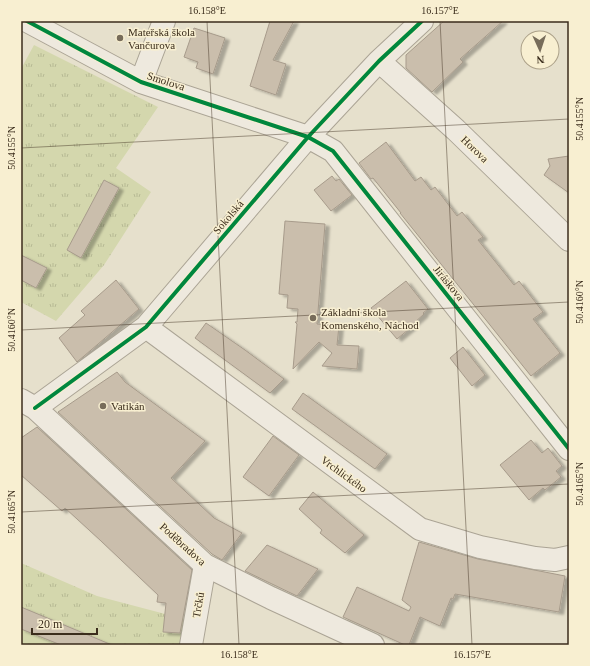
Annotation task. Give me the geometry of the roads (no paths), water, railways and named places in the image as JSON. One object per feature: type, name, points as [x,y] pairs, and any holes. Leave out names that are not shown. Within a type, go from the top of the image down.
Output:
[{"type":"street","name":"Smolova","points":[[26,21],[141,82],[308,137]]},
{"type":"street","points":[[141,82],[164,21]]},
{"type":"street","name":"Sokolská","points":[[28,404],[146,327],[308,137],[379,61],[422,21]]},
{"type":"street","name":"Horova","points":[[379,61],[456,130],[569,240]]},
{"type":"street","name":"Jiráskova","points":[[308,137],[333,151],[569,449]]},
{"type":"street","name":"Vrchlického","points":[[146,327],[420,529],[480,547],[535,558],[555,560],[569,557]]},
{"type":"street","name":"Poděbradova","points":[[28,404],[205,565],[373,645]]},
{"type":"street","name":"Trčků","points":[[191,645],[205,565]]},
{"type":"place","name":"Mateřská škola Vančurova","points":[[120,38]]},
{"type":"place","name":"Základní škola Komenského, Náchod","points":[[313,318]]},
{"type":"place","name":"Vatikán","points":[[103,406]]}]
